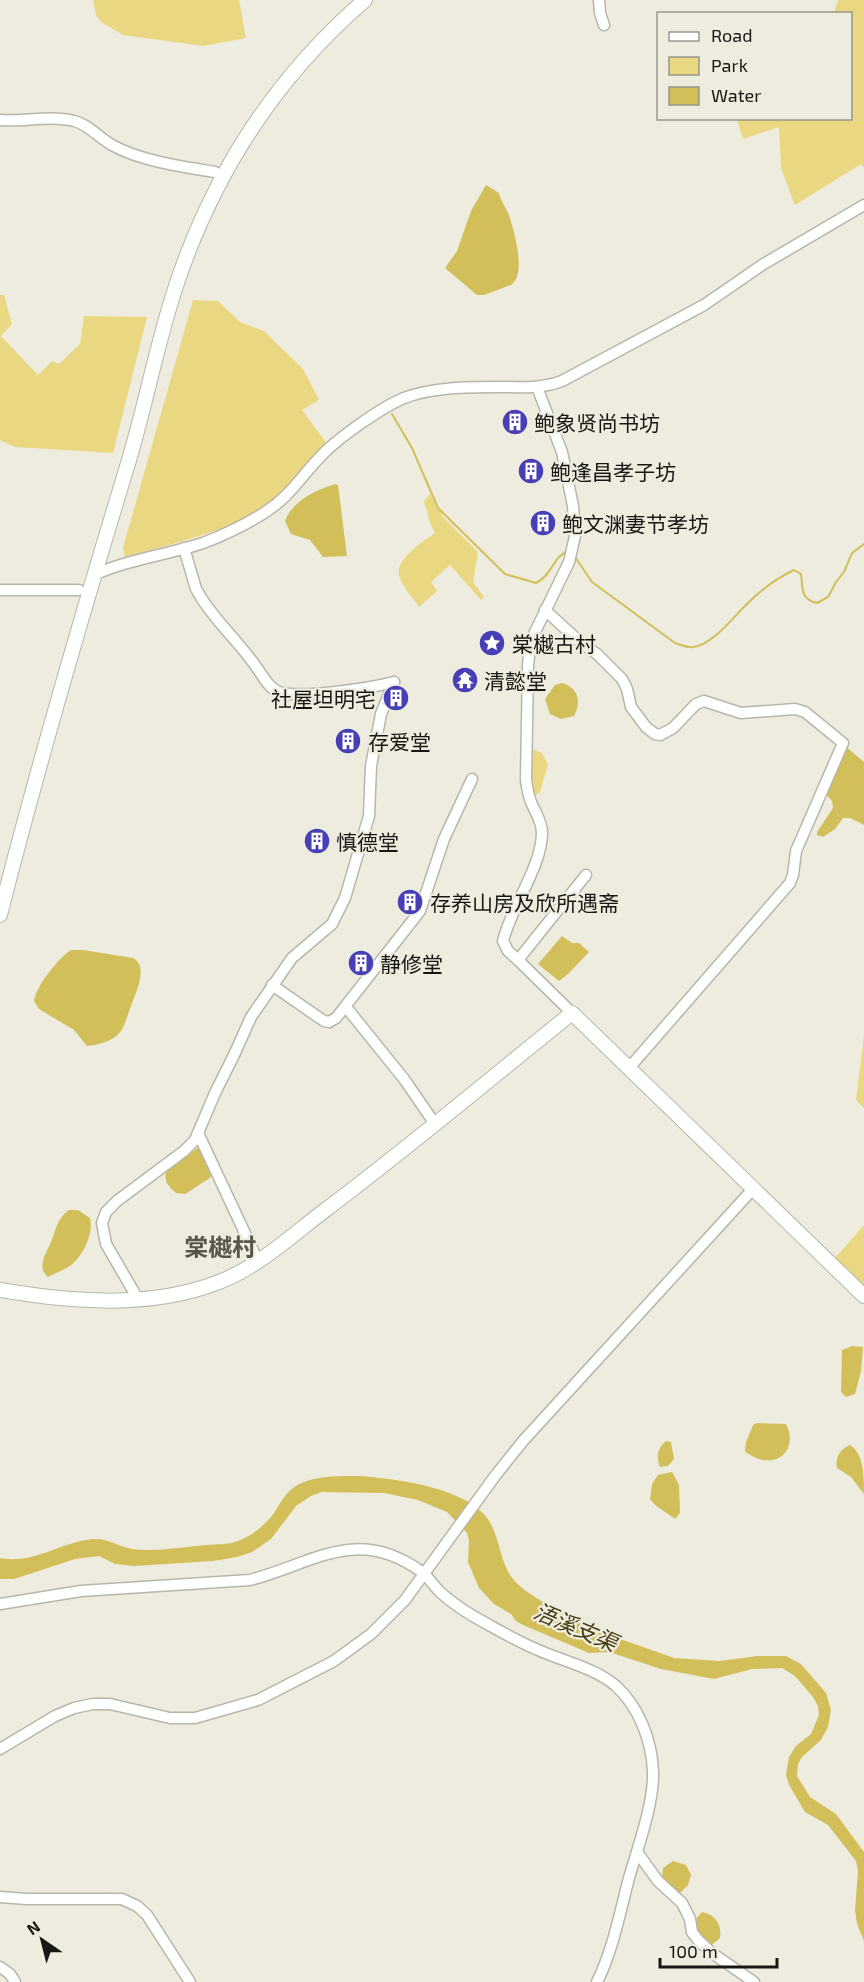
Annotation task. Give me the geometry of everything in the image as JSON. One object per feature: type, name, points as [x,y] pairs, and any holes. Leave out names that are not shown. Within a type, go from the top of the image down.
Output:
[{"type":"main road","points":[[0,877],[25,779],[79,590],[128,434],[166,285],[184,239],[215,172],[242,124],[267,89],[312,37],[351,0]]},
{"type":"main road","points":[[0,915],[34,781],[136,436],[175,288],[192,242],[239,147],[274,95],[318,44],[365,0]]},
{"type":"main road","points":[[0,1290],[77,1299],[138,1299],[172,1295],[230,1278],[258,1261],[360,1184],[572,1013],[864,1296]]},
{"type":"street","points":[[599,0],[604,25]]},
{"type":"street","points":[[0,120],[46,118],[76,121],[123,150],[176,166],[215,172]]},
{"type":"street","points":[[94,575],[131,561],[184,548],[226,533],[274,507],[297,486],[315,461],[329,448],[400,400],[417,394],[438,391],[478,387],[537,387],[562,381],[704,305],[762,265],[864,205]]},
{"type":"street","points":[[537,387],[562,452],[575,528],[572,553],[535,632],[528,665],[526,780],[529,796],[541,822],[541,845],[507,925],[503,941],[508,951],[572,1013]]},
{"type":"street","points":[[138,1299],[106,1244],[102,1223],[106,1212],[195,1140],[250,1017],[292,958],[332,924],[345,898],[369,816],[371,766],[381,714],[394,682],[302,694],[276,691],[270,687],[252,660],[202,599],[196,589],[184,548]]},
{"type":"street","points":[[0,590],[79,590]]},
{"type":"street","points":[[545,610],[581,643],[597,654],[622,679],[631,707],[646,727],[656,734],[660,735],[673,728],[696,704],[704,701],[741,713],[795,709],[805,712],[843,743],[796,851],[790,884],[629,1068]]},
{"type":"street","points":[[272,985],[324,1021],[332,1021],[346,1007],[420,911],[444,839],[472,779]]},
{"type":"street","points":[[518,960],[586,875]]},
{"type":"street","points":[[346,1007],[404,1079],[435,1124]]},
{"type":"street","points":[[198,1133],[258,1261]]},
{"type":"street","points":[[0,1749],[55,1716],[84,1705],[110,1704],[170,1718],[187,1719],[229,1710],[258,1700],[334,1661],[358,1644],[394,1612],[523,1441],[753,1189]]},
{"type":"street","points":[[0,1604],[81,1591],[250,1580],[348,1548],[372,1550],[405,1561],[424,1574],[440,1592],[472,1615],[537,1649],[604,1678],[625,1696],[640,1720],[650,1747],[653,1781],[637,1852],[608,1955],[597,1982]]},
{"type":"street","points":[[637,1852],[658,1881],[682,1903],[690,1919],[692,1932],[698,1940],[712,1953],[754,1982]]},
{"type":"street","points":[[0,1897],[123,1899],[130,1902],[147,1915],[190,1982]]},
{"type":"street","points":[[0,1967],[10,1974],[15,1982]]},
{"type":"green space","points":[[93,0],[239,0],[246,38],[203,46],[123,35],[101,22],[96,15]]},
{"type":"green space","points":[[838,0],[864,0],[864,168],[861,164],[795,205],[781,168],[779,127],[743,139],[737,120],[852,120],[852,12],[834,12]]},
{"type":"green space","points":[[0,295],[4,295],[12,324],[1,336],[38,375],[52,361],[59,364],[80,344],[84,316],[147,317],[113,453],[15,447],[0,440]]},
{"type":"green space","points":[[193,300],[218,301],[240,322],[264,331],[303,369],[319,400],[302,410],[327,444],[283,493],[249,516],[187,540],[125,557],[123,548]]},
{"type":"green space","points":[[430,494],[444,518],[478,552],[473,582],[484,597],[481,600],[450,565],[431,582],[437,591],[419,607],[402,583],[399,575],[401,563],[411,551],[435,533],[424,501]]},
{"type":"green space","points":[[532,749],[542,753],[548,765],[540,792],[533,797],[530,783]]},
{"type":"green space","points":[[864,1035],[864,1108],[856,1100]]},
{"type":"green space","points":[[864,1225],[864,1287],[835,1258]]},
{"type":"water","points":[[486,185],[499,193],[509,215],[519,263],[516,280],[511,285],[484,295],[477,295],[445,268],[457,251],[471,211]]},
{"type":"water","points":[[338,485],[347,556],[323,557],[310,540],[291,534],[285,521],[293,507],[299,502],[321,489]]},
{"type":"water","points":[[562,683],[575,692],[578,705],[574,716],[561,719],[550,714],[545,699],[555,685]]},
{"type":"water","points":[[845,746],[864,762],[864,825],[850,818],[843,818],[835,829],[823,837],[817,835],[817,832],[833,808],[832,801],[823,791]]},
{"type":"water","points":[[562,936],[572,943],[579,943],[589,952],[559,981],[538,964]]},
{"type":"water","points":[[71,950],[133,958],[138,962],[141,975],[124,1026],[118,1034],[106,1042],[87,1046],[74,1030],[39,1009],[34,1001],[48,973]]},
{"type":"water","points":[[199,1147],[212,1173],[210,1178],[185,1194],[176,1193],[166,1180],[167,1171]]},
{"type":"water","points":[[69,1210],[78,1210],[90,1218],[89,1237],[75,1262],[48,1277],[44,1273],[43,1260],[59,1220]]},
{"type":"water","points":[[852,1346],[863,1347],[861,1371],[855,1394],[846,1397],[841,1392],[842,1350]]},
{"type":"water","points":[[757,1423],[786,1424],[790,1439],[789,1446],[781,1457],[768,1460],[745,1452],[746,1442],[753,1425]]},
{"type":"water","points":[[666,1441],[671,1442],[674,1459],[668,1466],[660,1467],[658,1453]]},
{"type":"water","points":[[850,1445],[861,1460],[864,1494],[851,1477],[837,1468],[839,1454]]},
{"type":"water","points":[[672,1472],[679,1485],[680,1513],[675,1519],[650,1499],[652,1484],[658,1475]]},
{"type":"water","name":"浯溪支渠","points":[[360,1476],[414,1483],[453,1494],[469,1503],[483,1513],[492,1526],[509,1574],[514,1581],[547,1604],[609,1635],[674,1658],[720,1661],[757,1656],[786,1656],[801,1664],[826,1693],[831,1710],[828,1727],[821,1740],[802,1757],[798,1764],[797,1776],[810,1797],[836,1814],[864,1852],[864,1941],[857,1924],[855,1910],[858,1871],[856,1861],[828,1825],[805,1812],[789,1785],[786,1775],[789,1757],[796,1746],[811,1734],[819,1715],[818,1706],[813,1697],[795,1676],[782,1668],[752,1669],[714,1679],[661,1669],[609,1652],[589,1653],[523,1625],[511,1614],[494,1604],[479,1588],[468,1562],[467,1533],[447,1512],[418,1500],[384,1493],[322,1492],[296,1506],[271,1539],[252,1552],[237,1557],[213,1561],[134,1566],[115,1564],[99,1556],[75,1559],[14,1579],[0,1579],[0,1558],[35,1556],[69,1544],[93,1539],[142,1550],[234,1542],[262,1526],[287,1494],[300,1484],[325,1477]]},
{"type":"water","points":[[673,1861],[686,1865],[691,1875],[688,1885],[680,1893],[662,1877],[663,1868]]},
{"type":"water","points":[[702,1912],[714,1918],[719,1925],[720,1938],[713,1944],[705,1941],[698,1931],[696,1919]]},
{"type":"waterway","points":[[392,414],[412,448],[438,508],[505,574],[536,583],[546,575],[560,556],[569,551]]},
{"type":"waterway","points":[[575,557],[592,582],[675,643],[691,647],[701,645],[716,636],[759,593],[794,570],[801,574],[803,592],[808,599],[817,603],[828,597],[844,572],[852,553],[864,544]]},
{"type":"place","name":"鲍象贤尚书坊","points":[[515,422]]},
{"type":"place","name":"鲍逢昌孝子坊","points":[[531,471]]},
{"type":"place","name":"鲍文渊妻节孝坊","points":[[543,523]]},
{"type":"place","name":"棠樾古村","points":[[492,643]]},
{"type":"place","name":"清懿堂","points":[[465,680]]},
{"type":"place","name":"社屋坦明宅","points":[[396,698]]},
{"type":"place","name":"存爱堂","points":[[348,741]]},
{"type":"place","name":"慎德堂","points":[[317,841]]},
{"type":"place","name":"存养山房及欣所遇斋","points":[[410,902]]},
{"type":"place","name":"静修堂","points":[[361,963]]},
{"type":"district","name":"棠樾村","points":[[220,1246]]}]
